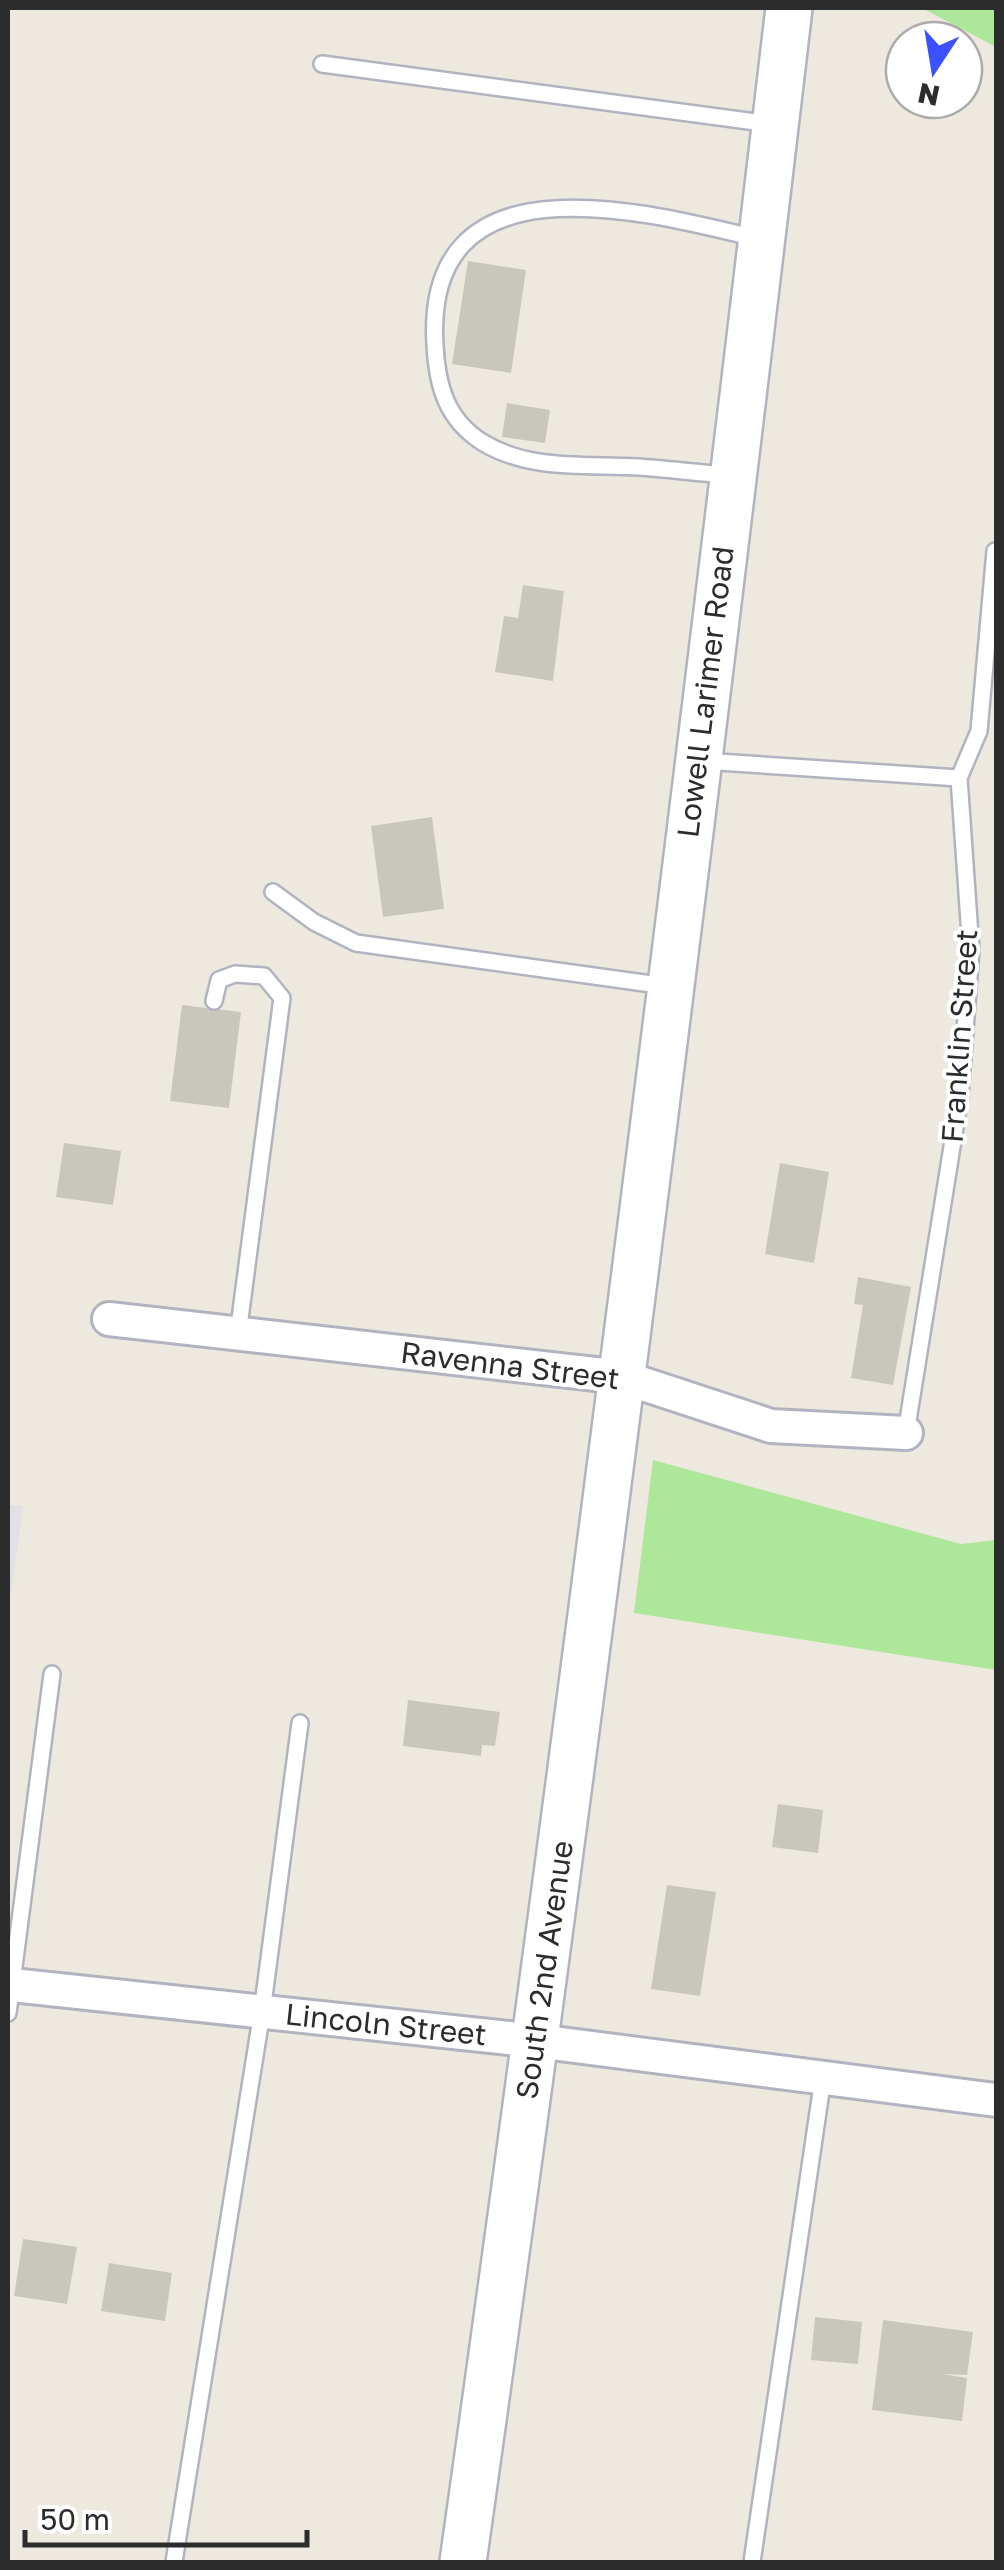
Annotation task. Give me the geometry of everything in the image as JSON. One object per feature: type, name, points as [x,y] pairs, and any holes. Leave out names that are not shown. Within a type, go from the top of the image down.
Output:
[{"type":"main road","name":"Lowell Larimer Road","points":[[622,1377],[789,8]]},
{"type":"main road","name":"South 2nd Avenue","points":[[463,2562],[537,2040],[622,1377]]},
{"type":"street","name":"Ravenna Street","points":[[109,1319],[622,1377],[771,1426],[906,1433]]},
{"type":"street","name":"Lincoln Street","points":[[10,1999],[262,2012],[537,2040],[996,2100]]},
{"type":"lane","points":[[322,64],[775,125]]},
{"type":"lane","points":[[732,476],[551,464],[514,457],[482,441],[451,415],[437,376],[433,318],[442,270],[473,234],[512,215],[565,205],[666,216],[761,240]]},
{"type":"lane","points":[[698,760],[959,778],[979,731],[995,550]]},
{"type":"lane","name":"Franklin Street","points":[[906,1433],[960,1098],[971,950],[959,778]]},
{"type":"lane","points":[[274,892],[314,922],[356,944],[670,987]]},
{"type":"lane","points":[[214,1002],[220,980],[236,974],[264,976],[282,998],[238,1334]]},
{"type":"lane","points":[[10,1999],[52,1674]]},
{"type":"lane","points":[[174,2562],[262,2012],[300,1723]]},
{"type":"lane","points":[[752,2562],[824,2078]]},
{"type":"shaded area","points":[[8,1505],[23,1506],[8,1617]]},
{"type":"green space","points":[[922,8],[996,8],[996,47],[984,41],[984,20],[945,20]]},
{"type":"green space","points":[[653,1460],[961,1544],[996,1540],[996,1670],[634,1613]]},
{"type":"building","points":[[468,261],[526,270],[511,373],[452,364]]},
{"type":"building","points":[[507,403],[550,410],[545,443],[502,437]]},
{"type":"building","points":[[523,585],[564,591],[553,681],[495,672],[504,616],[518,618]]},
{"type":"building","points":[[432,817],[444,909],[383,917],[371,826]]},
{"type":"building","points":[[182,1005],[241,1012],[229,1108],[170,1101]]},
{"type":"building","points":[[64,1143],[121,1151],[113,1205],[56,1197]]},
{"type":"building","points":[[780,1163],[829,1172],[814,1263],[765,1254]]},
{"type":"building","points":[[858,1277],[911,1287],[893,1385],[851,1378],[863,1305],[854,1304]]},
{"type":"building","points":[[408,1700],[500,1712],[495,1746],[482,1745],[481,1756],[403,1746]]},
{"type":"building","points":[[778,1804],[823,1810],[818,1853],[772,1847]]},
{"type":"building","points":[[667,1885],[716,1892],[700,1996],[651,1989]]},
{"type":"building","points":[[23,2239],[77,2247],[67,2304],[14,2296]]},
{"type":"building","points":[[109,2263],[172,2273],[165,2321],[101,2311]]},
{"type":"building","points":[[815,2317],[862,2322],[858,2364],[811,2360]]},
{"type":"building","points":[[883,2320],[973,2332],[967,2375],[942,2374],[967,2378],[962,2421],[872,2410]]}]
